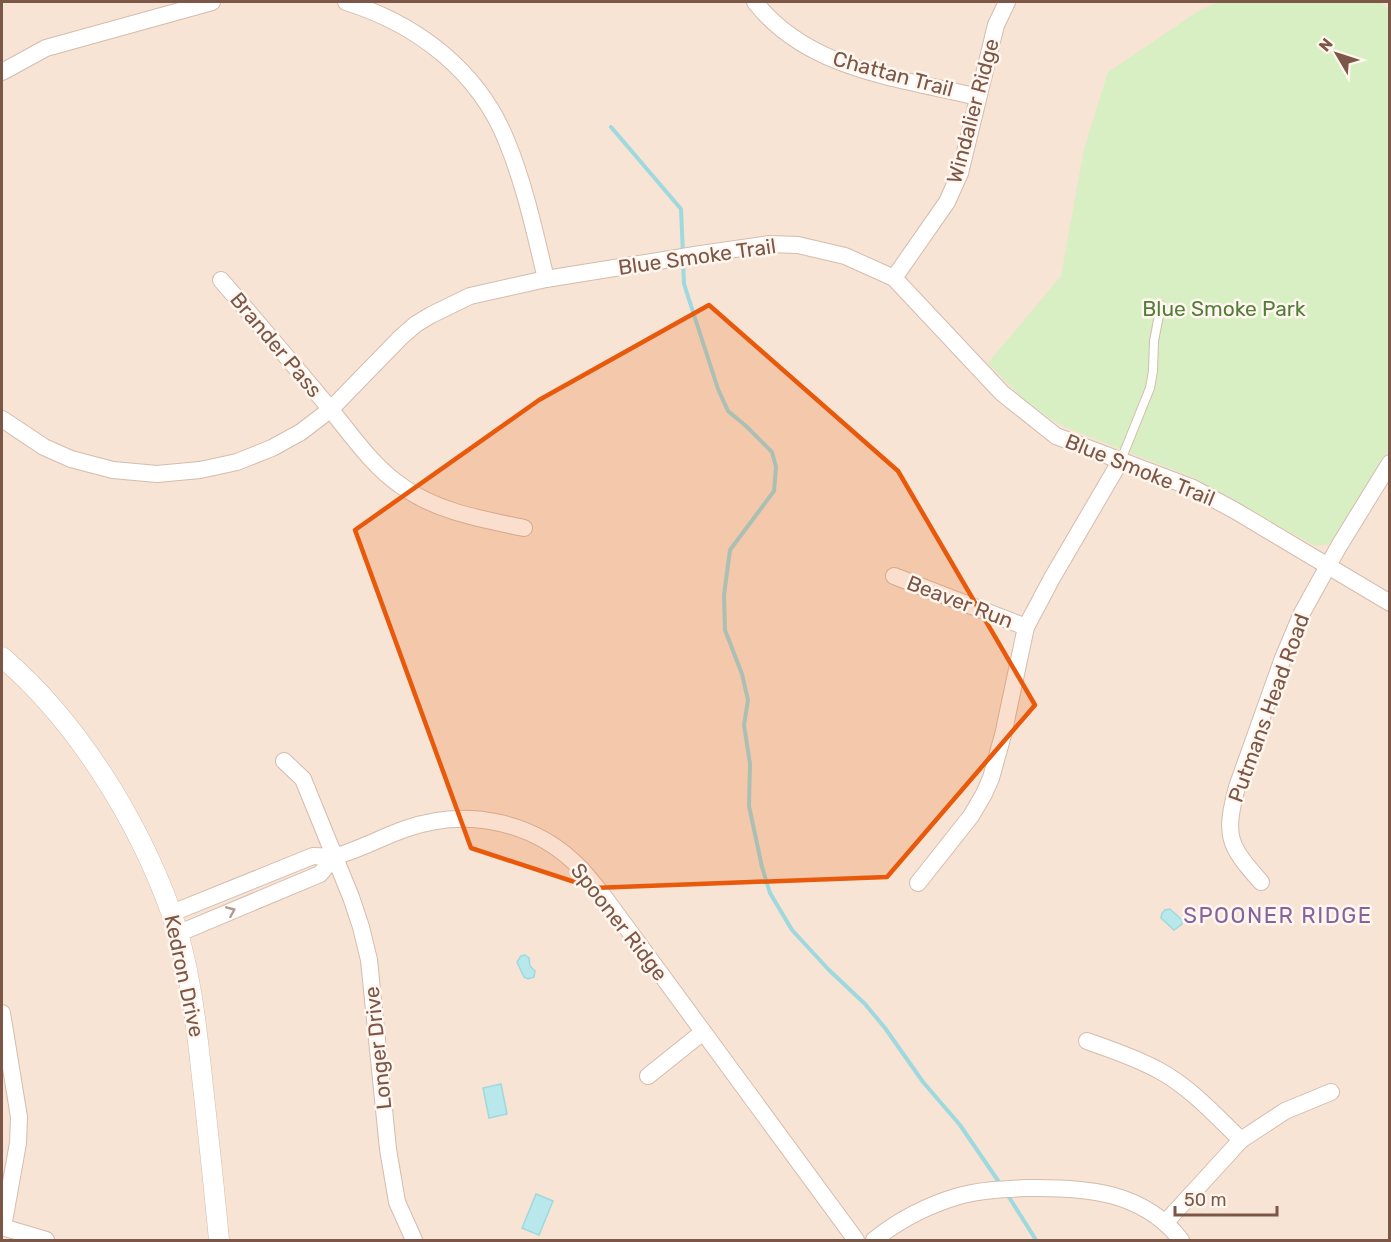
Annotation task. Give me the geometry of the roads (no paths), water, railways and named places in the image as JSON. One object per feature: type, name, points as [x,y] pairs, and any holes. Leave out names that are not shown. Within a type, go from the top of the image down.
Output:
[{"type":"street","points":[[2,72],[46,48],[212,2]]},
{"type":"street","points":[[346,2],[379,13],[417,34],[466,77],[482,98],[506,139],[516,163],[546,279]]},
{"type":"street","name":"Chattan Trail","points":[[755,2],[767,18],[785,33],[836,62],[978,97]]},
{"type":"street","name":"Windalier Ridge","points":[[894,278],[947,202],[960,173],[996,25],[1007,2]]},
{"type":"street","name":"Blue Smoke Trail","points":[[2,419],[44,447],[71,459],[113,470],[157,474],[200,470],[237,462],[272,448],[301,432],[331,409],[401,337],[431,315],[470,296],[546,279],[769,244],[798,244],[845,256],[894,278],[1002,393],[1056,436],[1193,488],[1329,565],[1389,603]]},
{"type":"street","name":"Brander Pass","points":[[221,280],[382,471],[403,488],[433,504],[468,516],[524,528]]},
{"type":"street","points":[[918,883],[971,816],[991,778],[1026,627],[1121,460]]},
{"type":"street","name":"Putmans Head Road","points":[[1261,882],[1241,859],[1232,844],[1229,832],[1233,802],[1283,658],[1309,599],[1389,463]]},
{"type":"street","name":"Beaver Run","points":[[894,576],[1026,627]]},
{"type":"street","name":"Kedron Drive","points":[[2,657],[53,707],[94,762],[138,837],[172,913],[187,969],[194,1011],[219,1240]]},
{"type":"street","name":"Longer Drive","points":[[284,761],[303,778],[351,897],[369,960],[388,1149],[397,1202],[414,1240]]},
{"type":"street","name":"Spooner Ridge","points":[[172,913],[313,856],[335,856],[429,821],[452,818],[489,820],[525,830],[555,846],[582,869],[856,1240]]},
{"type":"street","points":[[177,934],[320,874],[335,856]]},
{"type":"street","points":[[2,1013],[19,1117],[18,1143],[2,1227],[46,1240]]},
{"type":"street","points":[[648,1076],[703,1032]]},
{"type":"street","points":[[1087,1041],[1161,1071],[1203,1102],[1241,1140]]},
{"type":"street","points":[[1165,1222],[1241,1140],[1285,1112],[1331,1092]]},
{"type":"street","points":[[874,1240],[894,1224],[960,1195],[1008,1189],[1059,1188],[1096,1191],[1133,1203],[1150,1211],[1165,1222],[1181,1240]]},
{"type":"lane","points":[[1121,460],[1150,388],[1154,341],[1161,306]]},
{"type":"water","points":[[1170,909],[1182,920],[1182,924],[1174,930],[1161,918],[1165,910]]},
{"type":"water","points":[[525,955],[529,958],[530,966],[535,971],[534,977],[528,979],[524,977],[517,962],[521,956]]},
{"type":"water","points":[[501,1084],[507,1114],[489,1118],[483,1088]]},
{"type":"water","points":[[536,1194],[553,1201],[539,1235],[522,1228]]},
{"type":"waterway","points":[[611,127],[681,209],[683,254]]},
{"type":"waterway","points":[[683,261],[684,284],[718,389],[728,411],[772,452],[776,467],[774,491],[730,550],[724,595],[725,630],[742,674],[748,700],[744,725],[750,764],[749,806],[770,893],[792,930],[865,1004],[885,1028],[923,1082],[960,1125],[1001,1185]]},
{"type":"waterway","points":[[1007,1194],[1036,1240]]},
{"type":"district","name":"SPOONER RIDGE","points":[[1278,915]]},
{"type":"park label","name":"Blue Smoke Park","points":[[1224,309]]}]
